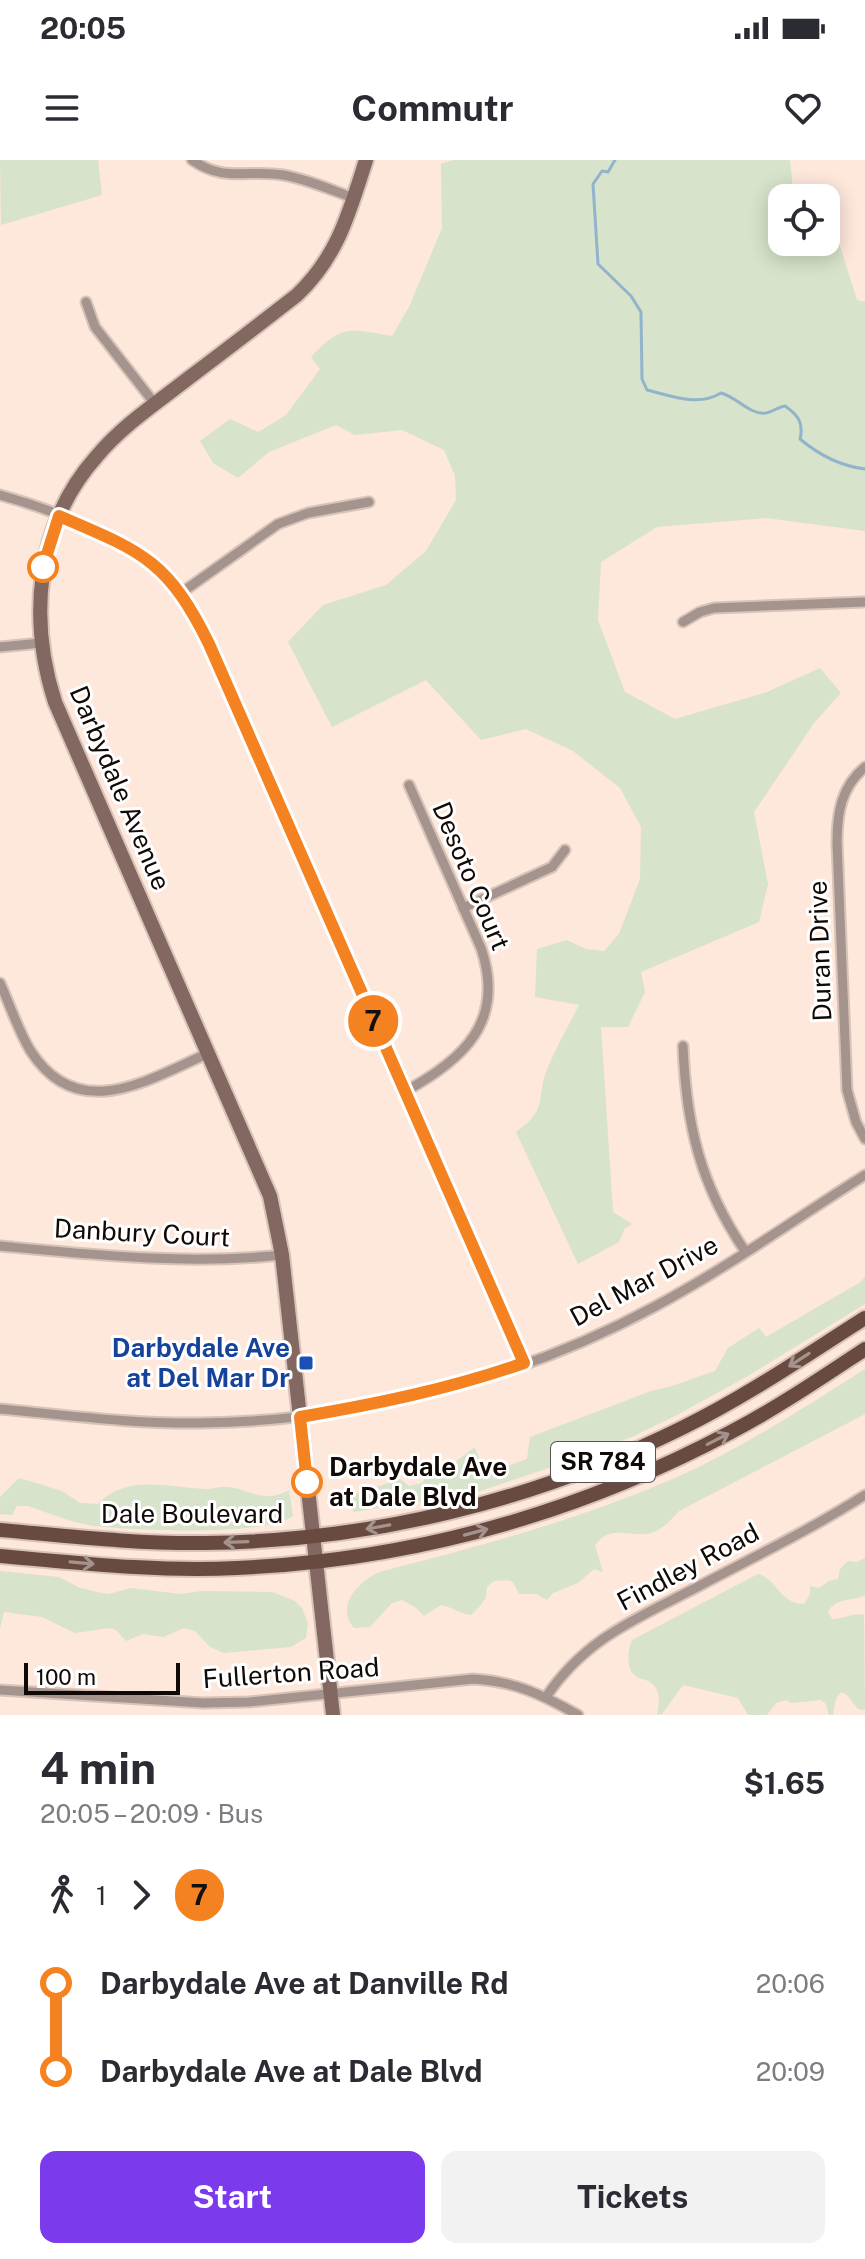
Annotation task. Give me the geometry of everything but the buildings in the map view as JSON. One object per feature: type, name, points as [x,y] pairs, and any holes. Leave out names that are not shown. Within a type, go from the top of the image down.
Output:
[{"type":"main road","name":"Dale Boulevard","points":[[0,1530],[164,1543],[248,1541],[314,1536],[401,1523],[466,1509],[574,1474],[709,1414],[865,1318]]},
{"type":"main road","name":"Dale Boulevard","points":[[0,1556],[179,1569],[234,1568],[317,1562],[388,1552],[463,1535],[525,1519],[634,1479],[733,1431],[865,1349]]},
{"type":"street","points":[[192,160],[227,175],[273,173],[354,198]]},
{"type":"street","name":"Darbydale Avenue","points":[[333,1715],[282,1255],[270,1196],[55,702],[41,643],[40,592],[43,567],[59,516],[78,479],[96,456],[155,404],[312,281],[337,244],[366,160]]},
{"type":"street","points":[[86,302],[95,327],[155,404]]},
{"type":"street","points":[[0,495],[59,516],[136,551],[153,563],[181,593],[209,644],[524,1363]]},
{"type":"street","points":[[181,593],[278,524],[308,513],[369,502]]},
{"type":"street","points":[[683,622],[714,608],[865,602]]},
{"type":"street","points":[[0,647],[41,643]]},
{"type":"street","name":"Duran Drive","points":[[865,767],[844,795],[837,817],[837,843],[847,1090],[853,1114],[865,1139]]},
{"type":"street","name":"Desoto Court","points":[[404,1092],[439,1073],[473,1037],[488,991],[485,961],[409,785]]},
{"type":"street","points":[[463,908],[552,867],[565,850]]},
{"type":"street","points":[[0,983],[28,1047],[38,1061],[54,1078],[78,1089],[92,1092],[120,1090],[209,1053]]},
{"type":"street","points":[[683,1046],[688,1112],[700,1163],[719,1208],[745,1251]]},
{"type":"street","name":"Del Mar Drive","points":[[0,1409],[145,1422],[199,1423],[300,1417],[368,1406],[473,1381],[573,1344],[652,1308],[865,1175]]},
{"type":"street","name":"Danbury Court","points":[[0,1246],[160,1260],[228,1260],[282,1255]]},
{"type":"street","name":"Findley Road","points":[[546,1697],[567,1667],[601,1638],[804,1531],[865,1495]]},
{"type":"street","name":"Fullerton Road","points":[[0,1690],[203,1703],[473,1679],[509,1682],[546,1697],[578,1715]]},
{"type":"green space","points":[[0,160],[98,160],[102,195],[1,225]]},
{"type":"green space","points":[[453,160],[790,160],[792,184],[768,184],[768,256],[840,256],[840,246],[857,300],[865,302],[865,531],[766,518],[657,527],[601,562],[598,620],[625,692],[675,719],[767,692],[820,668],[841,693],[814,723],[754,812],[768,884],[759,922],[641,972],[645,992],[628,1027],[601,1027],[613,1212],[632,1224],[625,1228],[619,1242],[578,1264],[516,1132],[527,1124],[538,1109],[548,1067],[579,1005],[535,997],[537,949],[567,940],[586,949],[604,951],[619,934],[640,879],[641,827],[620,788],[573,751],[526,729],[481,740],[426,680],[332,727],[288,642],[323,605],[386,585],[426,551],[456,500],[455,476],[444,450],[402,430],[355,435],[336,425],[269,452],[238,478],[213,463],[200,441],[230,419],[258,432],[286,415],[320,369],[311,357],[339,334],[356,331],[392,336],[409,307],[442,228],[441,164]]},
{"type":"green space","points":[[865,1277],[865,1304],[746,1377],[634,1436],[475,1493],[354,1512],[350,1506],[353,1495],[400,1479],[409,1486],[422,1483],[430,1470],[454,1463],[475,1447],[484,1474],[527,1459],[530,1437],[651,1391],[715,1371],[728,1348],[759,1328],[766,1337]]},
{"type":"green space","points":[[865,1369],[865,1414],[679,1511],[654,1532],[608,1534],[595,1545],[603,1572],[594,1569],[578,1583],[553,1593],[547,1600],[536,1594],[519,1594],[513,1582],[508,1580],[494,1581],[487,1587],[486,1597],[471,1615],[441,1605],[424,1616],[402,1600],[392,1603],[370,1627],[354,1628],[349,1620],[348,1603],[357,1588],[379,1572],[566,1519],[675,1478],[748,1441]]},
{"type":"green space","points":[[19,1478],[62,1491],[80,1503],[98,1504],[121,1489],[148,1484],[207,1489],[232,1487],[262,1496],[289,1490],[293,1516],[255,1527],[197,1530],[94,1526],[28,1506],[17,1506],[12,1515],[0,1514],[0,1497]]},
{"type":"green space","points":[[865,1558],[865,1595],[835,1604],[828,1612],[832,1619],[864,1615],[865,1710],[858,1709],[841,1692],[836,1699],[833,1715],[829,1715],[826,1704],[821,1700],[791,1703],[786,1700],[776,1703],[767,1715],[748,1715],[738,1698],[683,1685],[662,1714],[657,1715],[656,1687],[637,1677],[630,1669],[632,1640],[758,1574],[789,1600],[804,1604],[810,1594],[810,1586],[819,1588],[838,1579],[840,1569],[848,1561],[857,1562]]},
{"type":"green space","points":[[0,1571],[59,1577],[78,1587],[109,1594],[130,1588],[181,1594],[202,1591],[272,1592],[295,1601],[302,1608],[308,1624],[306,1638],[291,1647],[223,1653],[209,1646],[195,1631],[184,1628],[163,1637],[143,1634],[126,1641],[110,1628],[75,1633],[42,1617],[4,1612],[0,1629]]},
{"type":"waterway","points":[[615,160],[608,172],[602,171],[593,184],[598,264],[631,296],[641,312],[642,379],[647,390],[694,400],[721,393],[760,413],[785,406],[799,420],[800,439],[807,445],[838,462],[865,469]]},
{"type":"bus line","name":"7","points":[[43,567],[59,516],[122,543],[153,563],[171,580],[198,621],[524,1363],[427,1393],[300,1417],[307,1482]]},
{"type":"place","name":"Darbydale Ave at Del Mar Dr","points":[[306,1363]]},
{"type":"place","name":"Darbydale Ave at Dale Blvd","points":[[307,1482]]}]
